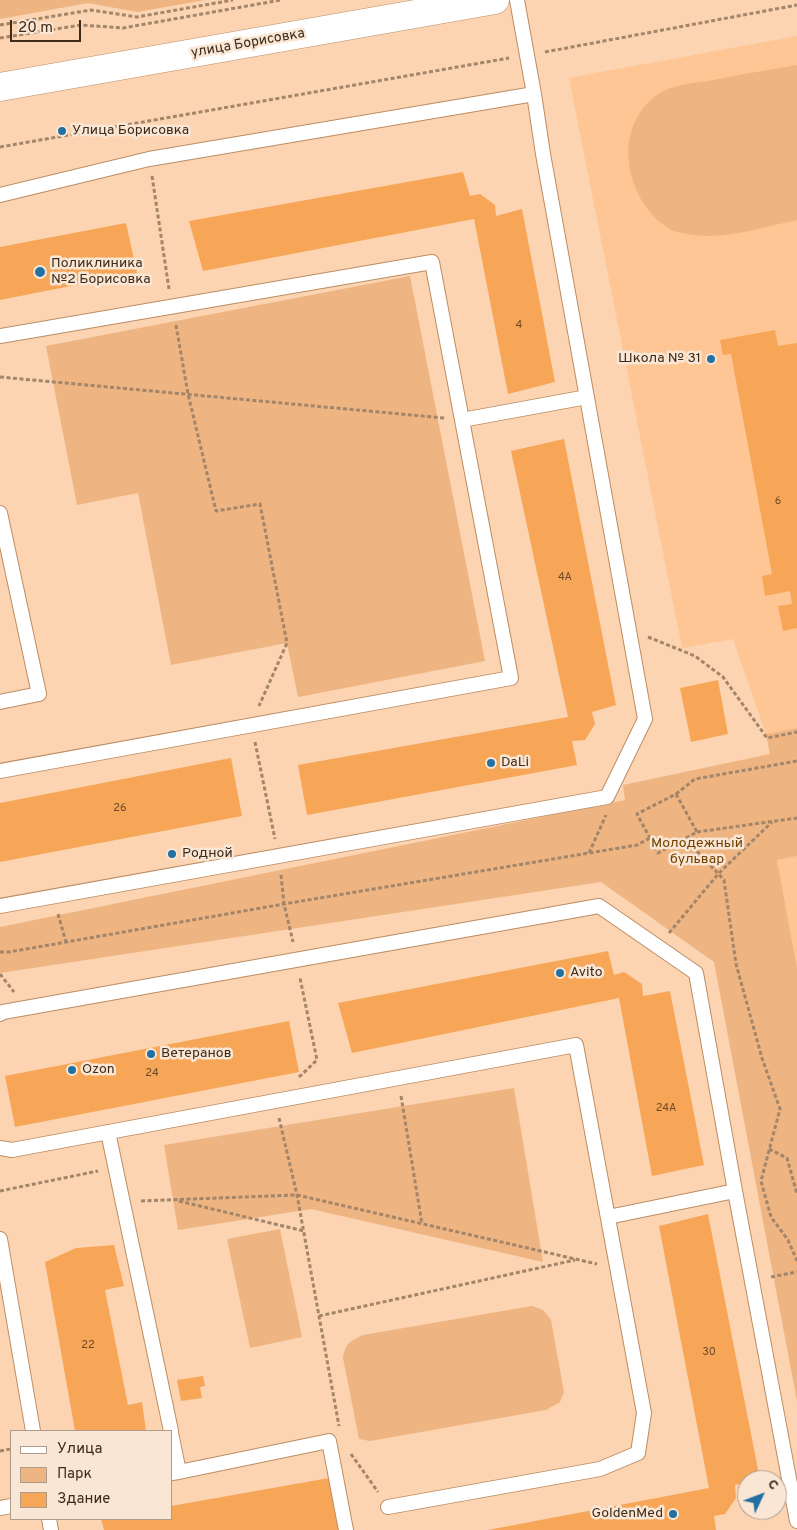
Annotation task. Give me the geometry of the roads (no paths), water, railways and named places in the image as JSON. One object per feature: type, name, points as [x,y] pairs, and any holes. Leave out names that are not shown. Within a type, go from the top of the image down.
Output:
[{"type":"street","name":"улица Борисовка","points":[[0,87],[495,0]]},
{"type":"lane","points":[[0,906],[607,796],[645,719],[517,0]]},
{"type":"lane","points":[[0,195],[149,158],[534,94]]},
{"type":"lane","points":[[0,336],[432,262],[511,678],[0,771]]},
{"type":"lane","points":[[462,420],[587,396]]},
{"type":"lane","points":[[0,513],[39,694],[0,702]]},
{"type":"lane","points":[[0,1014],[599,906],[696,973],[797,1520]]},
{"type":"lane","points":[[0,1148],[12,1150],[576,1045],[644,1413],[638,1453],[600,1469],[388,1507]]},
{"type":"lane","points":[[108,1132],[171,1430]]},
{"type":"lane","points":[[608,1217],[735,1191]]},
{"type":"lane","points":[[0,1239],[33,1430]]},
{"type":"lane","points":[[172,1442],[175,1473],[329,1441],[346,1530]]},
{"type":"place","name":"Улица Борисовка","points":[[62,131]]},
{"type":"place","name":"Поликлиника №2 Борисовка","points":[[40,272]]},
{"type":"place","name":"Школа № 31","points":[[711,359]]},
{"type":"place","name":"DaLi","points":[[491,763]]},
{"type":"place","name":"Родной","points":[[172,854]]},
{"type":"place","name":"Avito","points":[[560,973]]},
{"type":"place","name":"Ветеранов","points":[[151,1054]]},
{"type":"place","name":"Ozon","points":[[72,1070]]},
{"type":"place","name":"GoldenMed","points":[[673,1514]]},
{"type":"park label","name":"Молодежный бульвар","points":[[697,852]]}]
